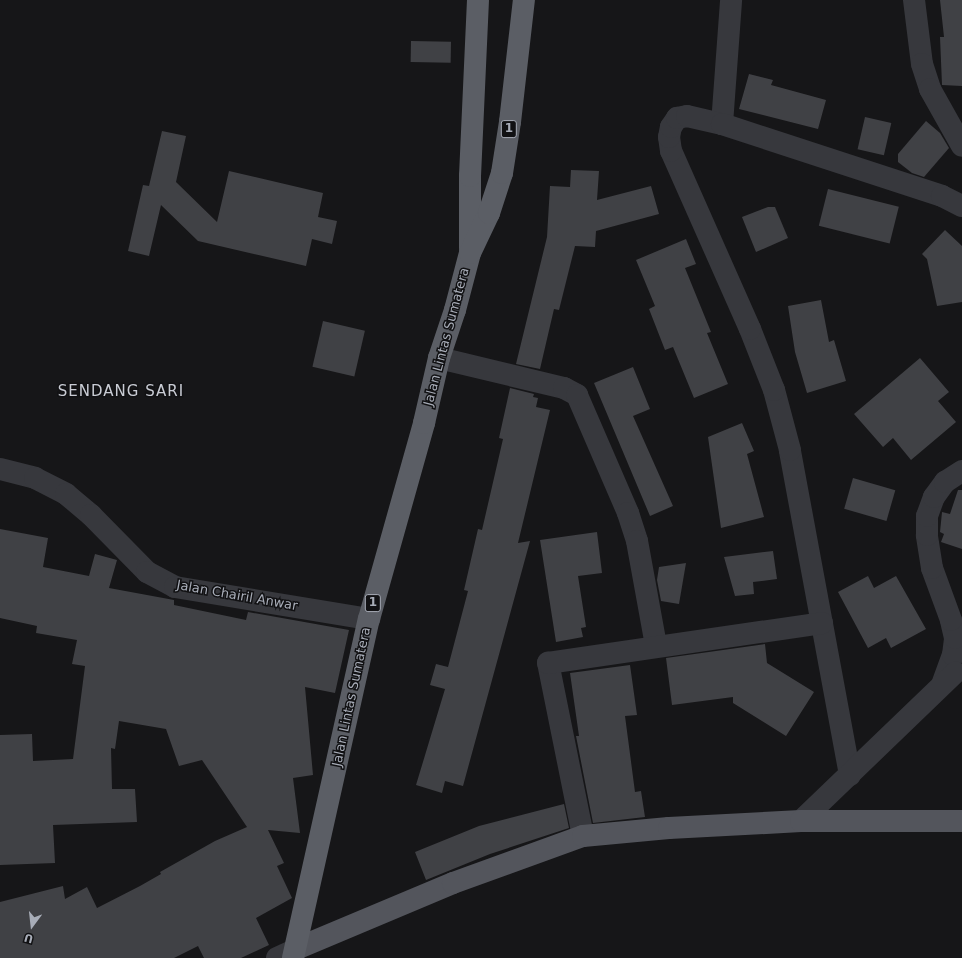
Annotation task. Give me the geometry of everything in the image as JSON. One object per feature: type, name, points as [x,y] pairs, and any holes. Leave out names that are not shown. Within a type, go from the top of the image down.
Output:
[{"type":"highway","name":"Jalan Lintas Sumatera","points":[[470,253],[470,176],[478,0]]},
{"type":"highway","name":"Jalan Lintas Sumatera","points":[[289,955],[369,619],[424,423],[439,358],[455,310],[470,253],[489,213],[502,173],[510,122],[524,0]]},
{"type":"main road","points":[[289,955],[453,883],[583,836],[669,828],[801,821],[962,821]]},
{"type":"street","points":[[722,124],[731,0]]},
{"type":"street","points":[[914,0],[922,64],[930,89],[962,146]]},
{"type":"street","points":[[850,775],[790,450],[774,390],[750,329],[671,151],[668,137],[671,127],[677,118],[687,116],[722,124],[942,196],[962,206]]},
{"type":"street","points":[[439,358],[564,388],[576,395],[628,513],[637,541],[656,646]]},
{"type":"street","name":"Jalan Chairil Anwar","points":[[0,469],[36,478],[66,494],[91,515],[146,572],[175,587],[369,619]]},
{"type":"street","points":[[943,682],[953,655],[955,638],[952,620],[932,568],[927,535],[927,516],[934,497],[945,482],[962,471]]},
{"type":"street","points":[[583,836],[548,663],[656,646],[822,623]]},
{"type":"street","points":[[801,821],[850,775],[943,682],[962,668]]},
{"type":"building","points":[[940,0],[962,0],[962,86],[942,85],[940,37],[944,37]]},
{"type":"building","points":[[411,41],[451,42],[451,63],[411,62]]},
{"type":"building","points":[[749,74],[773,80],[771,85],[826,100],[818,129],[739,109]]},
{"type":"building","points":[[865,117],[891,123],[884,155],[858,149]]},
{"type":"building","points":[[926,121],[940,133],[949,148],[924,177],[912,173],[898,162],[898,154]]},
{"type":"building","points":[[162,131],[186,136],[176,182],[217,222],[229,171],[323,193],[318,217],[337,221],[332,244],[312,239],[306,266],[198,241],[161,205],[149,256],[128,251],[143,185],[149,186]]},
{"type":"building","points":[[571,170],[599,171],[597,200],[651,186],[659,214],[596,231],[595,247],[575,246],[559,310],[554,309],[540,369],[516,364],[547,237],[550,186],[570,187]]},
{"type":"building","points":[[828,189],[899,207],[890,244],[819,226]]},
{"type":"building","points":[[768,207],[775,207],[788,238],[756,252],[742,217]]},
{"type":"building","points":[[945,230],[962,246],[962,302],[937,306],[927,259],[922,254]]},
{"type":"building","points":[[686,239],[696,264],[685,268],[711,332],[707,333],[728,384],[694,398],[673,347],[665,350],[649,309],[655,306],[636,260]]},
{"type":"building","points":[[821,300],[829,342],[834,340],[846,381],[807,393],[795,352],[788,306]]},
{"type":"building","points":[[323,321],[365,331],[354,376],[312,367]]},
{"type":"building","points":[[920,358],[949,392],[938,401],[956,422],[911,460],[893,438],[883,447],[854,414]]},
{"type":"building","points":[[633,367],[650,409],[633,416],[673,506],[650,516],[594,383]]},
{"type":"building","points":[[510,388],[534,394],[533,397],[538,398],[536,407],[550,410],[518,543],[530,541],[463,786],[445,781],[442,793],[416,785],[445,689],[430,685],[436,664],[448,667],[468,591],[464,590],[478,529],[482,530],[503,439],[499,438]]},
{"type":"building","points":[[742,423],[754,451],[747,454],[764,517],[721,528],[708,437]]},
{"type":"building","points":[[853,478],[895,490],[886,521],[844,509]]},
{"type":"building","points":[[958,490],[962,490],[962,549],[941,542],[944,534],[940,532],[942,512],[950,514]]},
{"type":"building","points":[[0,529],[48,538],[43,567],[89,576],[95,554],[117,560],[109,588],[174,600],[174,605],[246,620],[248,612],[349,630],[335,693],[305,687],[313,775],[293,778],[300,833],[268,830],[284,863],[277,866],[292,898],[256,918],[269,945],[241,958],[204,958],[198,946],[174,958],[0,958],[0,902],[63,886],[65,899],[87,887],[97,908],[140,886],[161,874],[160,872],[215,841],[247,827],[202,760],[179,766],[166,729],[119,721],[115,749],[111,748],[112,789],[135,789],[137,822],[53,825],[55,863],[0,865],[0,735],[32,734],[33,761],[73,759],[85,666],[72,664],[77,640],[36,633],[37,626],[0,618]]},
{"type":"building","points":[[597,532],[602,573],[578,576],[586,627],[581,628],[583,637],[556,642],[540,540]]},
{"type":"building","points":[[773,551],[777,579],[753,582],[754,594],[735,596],[724,557]]},
{"type":"building","points":[[686,563],[679,604],[661,601],[657,580],[659,567]]},
{"type":"building","points":[[868,576],[874,588],[896,576],[926,629],[891,648],[886,638],[868,648],[838,592]]},
{"type":"building","points":[[765,644],[767,663],[814,692],[786,736],[733,703],[733,697],[672,705],[666,658]]},
{"type":"building","points":[[630,665],[637,715],[625,716],[635,792],[641,791],[645,817],[593,823],[576,736],[579,736],[570,673]]},
{"type":"building","points":[[564,804],[569,828],[490,854],[426,880],[415,852],[479,826]]},
{"type":"district","name":"SENDANG SARI","points":[[121,392]]}]
